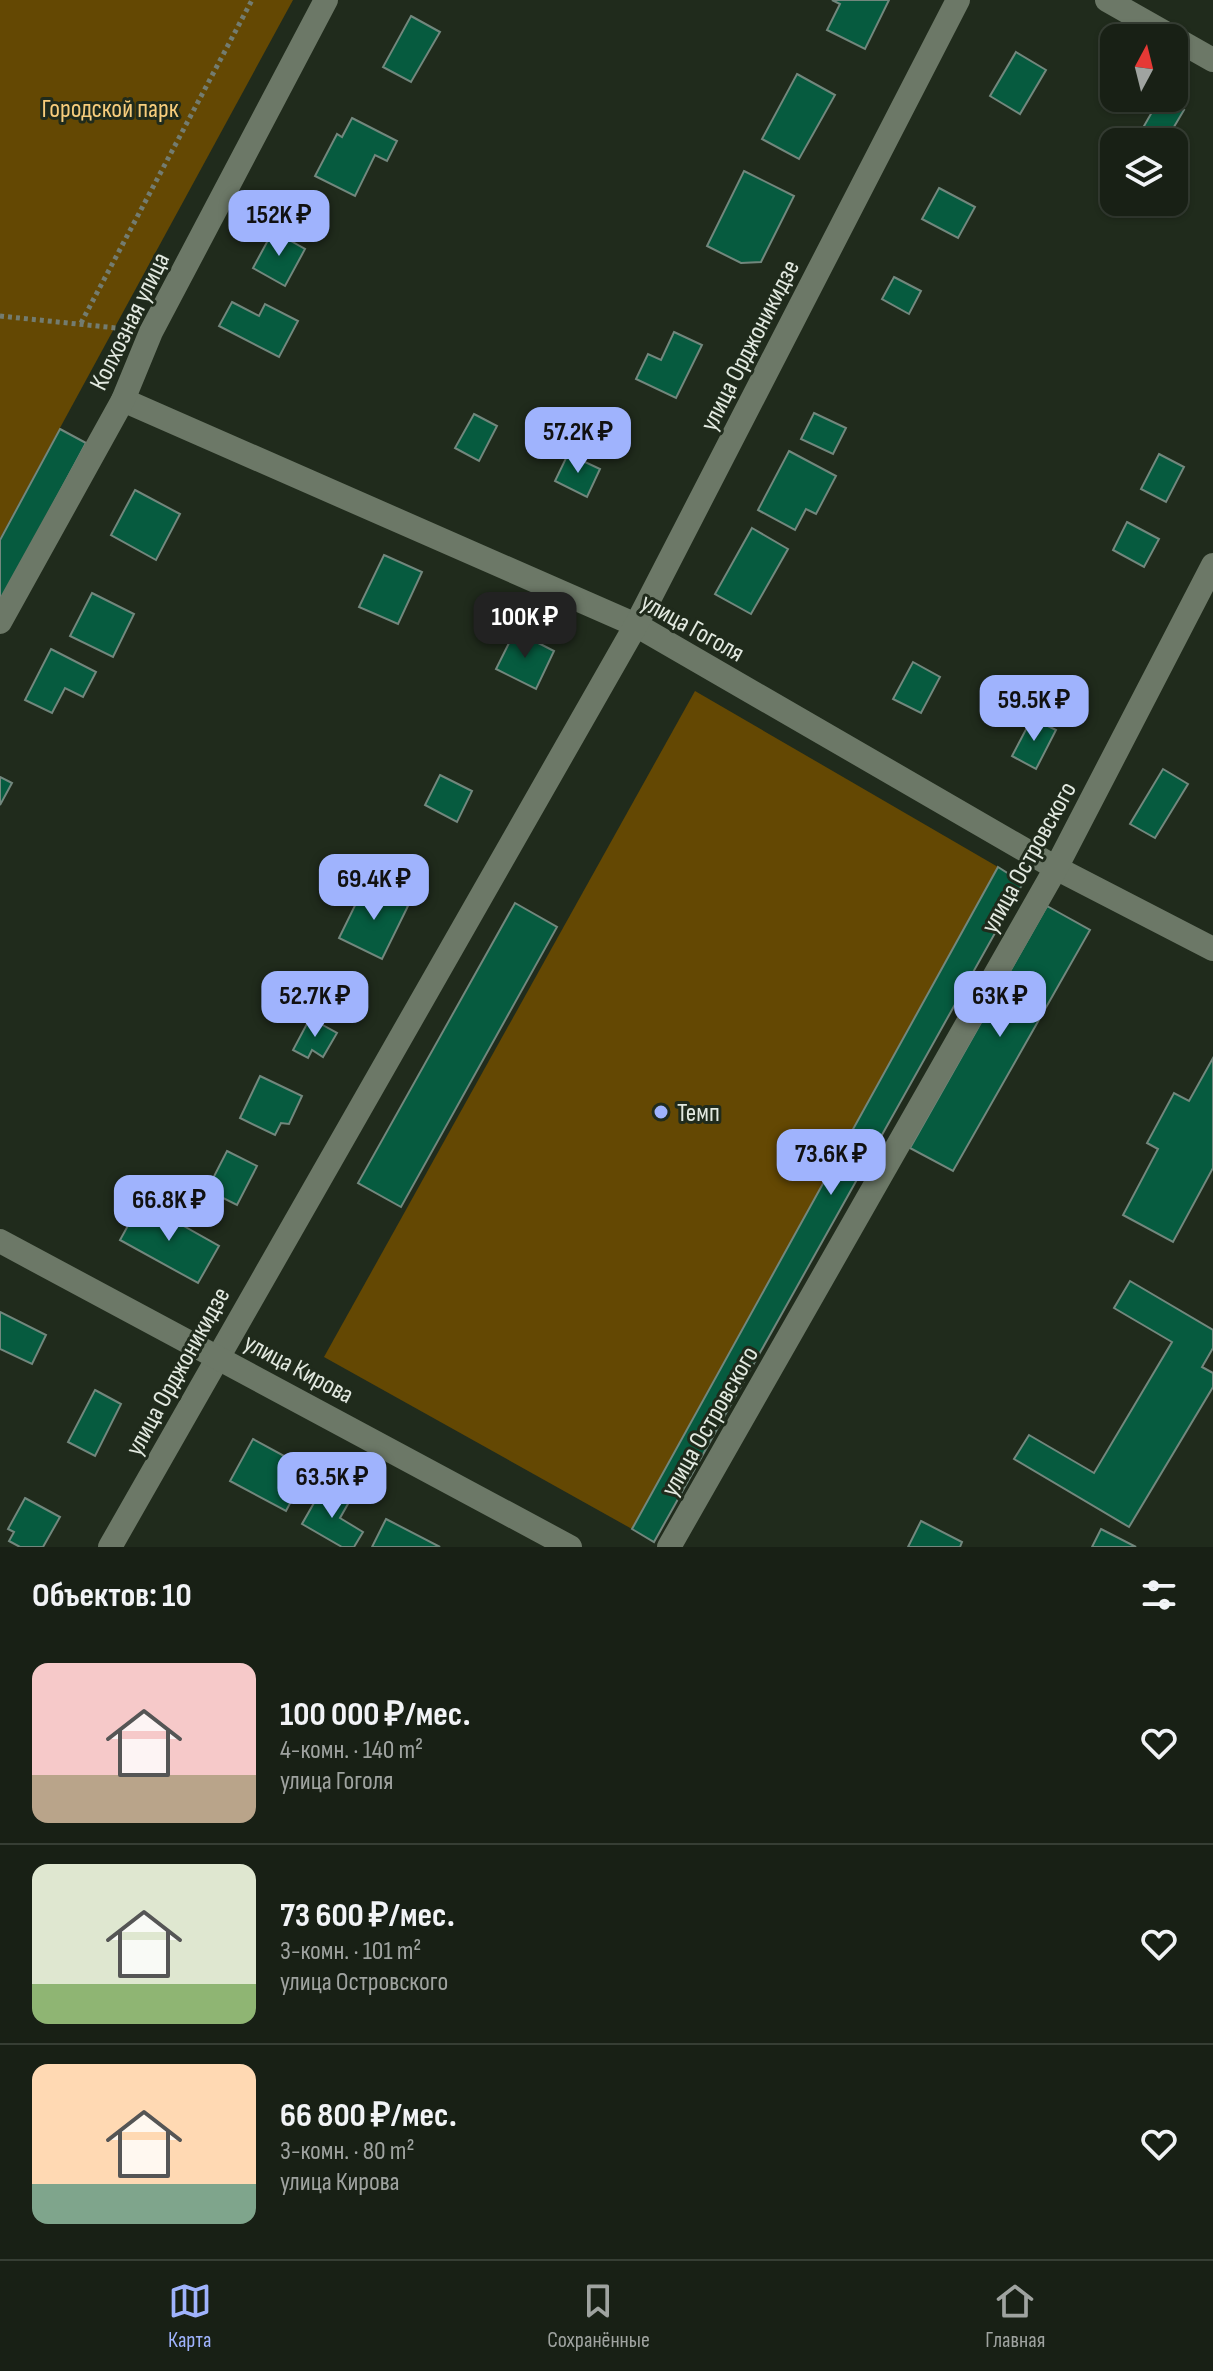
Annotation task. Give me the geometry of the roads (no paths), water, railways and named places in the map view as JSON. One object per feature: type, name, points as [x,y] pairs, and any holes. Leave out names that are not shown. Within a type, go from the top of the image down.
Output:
[{"type":"street","name":"Колхозная улица","points":[[0,622],[123,400],[151,332],[326,0]]},
{"type":"street","name":"улица Орджоникидзе","points":[[110,1547],[636,625],[958,0]]},
{"type":"street","points":[[1107,0],[1213,60]]},
{"type":"street","name":"улица Гоголя","points":[[123,400],[636,625],[1056,868],[1213,949]]},
{"type":"street","name":"улица Островского","points":[[669,1547],[1056,868],[1213,565]]},
{"type":"street","name":"улица Кирова","points":[[0,1241],[570,1547]]},
{"type":"place","name":"Темп","points":[[661,1112]]},
{"type":"park label","name":"Городской парк","points":[[110,108]]}]
